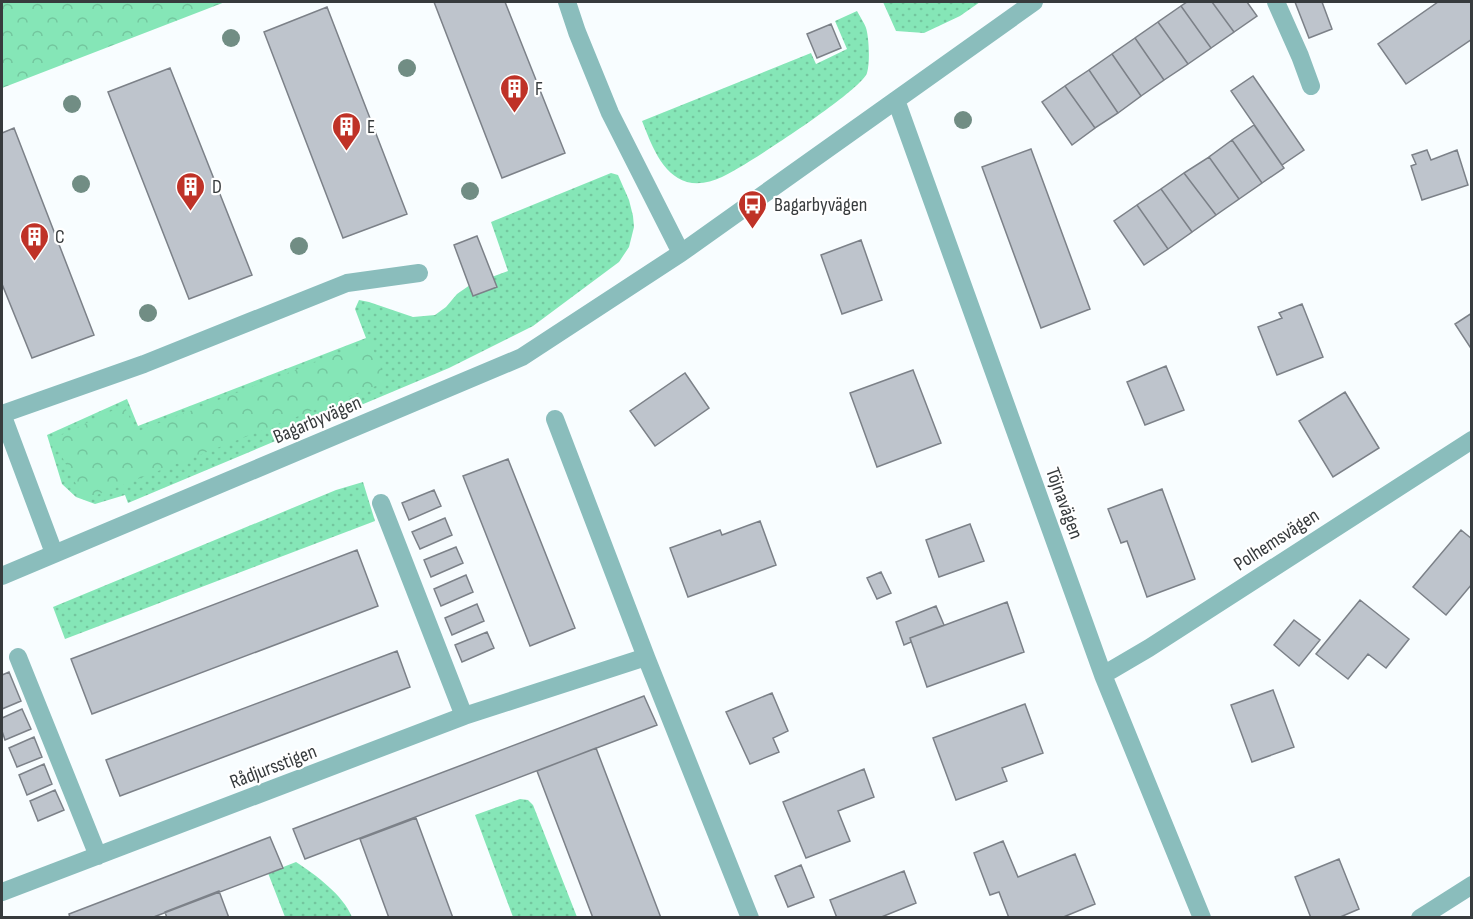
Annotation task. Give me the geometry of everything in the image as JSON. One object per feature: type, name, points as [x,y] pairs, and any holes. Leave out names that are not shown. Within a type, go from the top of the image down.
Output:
[{"type":"street","points":[[567,2],[610,113],[681,253]]},
{"type":"street","name":"Bagarbyvägen","points":[[2,576],[522,357],[681,253],[1034,2]]},
{"type":"street","points":[[1276,2],[1311,86]]},
{"type":"street","name":"Töjnavägen","points":[[896,100],[1102,675],[1202,918]]},
{"type":"street","points":[[54,553],[2,414],[144,364],[347,283],[419,273]]},
{"type":"street","points":[[555,419],[646,657],[750,918]]},
{"type":"street","name":"Polhemsvägen","points":[[1102,675],[1149,648],[1472,440]]},
{"type":"street","points":[[381,503],[464,716]]},
{"type":"street","points":[[18,657],[98,856]]},
{"type":"street","name":"Rådjursstigen","points":[[2,892],[464,716],[646,657]]},
{"type":"street","points":[[1420,918],[1472,885]]},
{"type":"green space","points":[[2,2],[225,2],[2,88]]},
{"type":"green space","points":[[883,2],[980,2],[960,16],[924,33],[896,31]]},
{"type":"green space","points":[[857,11],[867,32],[868,69],[860,82],[845,95],[776,144],[718,179],[700,183],[687,182],[678,178],[664,165],[653,148],[642,121],[811,53],[816,64],[847,49],[835,21]]},
{"type":"green space","points":[[611,173],[618,175],[633,216],[634,227],[629,247],[619,262],[533,326],[449,368],[128,503],[125,495],[95,504],[76,497],[62,484],[47,435],[127,399],[138,426],[366,338],[355,309],[359,300],[413,317],[435,315],[470,285],[508,271],[491,222]]},
{"type":"green space","points":[[370,341],[386,382],[84,500],[53,439],[124,405],[136,432]]},
{"type":"green space","points":[[363,482],[375,521],[65,639],[53,607],[336,490]]},
{"type":"green space","points":[[520,799],[528,800],[533,805],[577,917],[513,917],[475,815]]},
{"type":"green space","points":[[296,862],[336,893],[352,917],[285,917],[268,873]]},
{"type":"building","name":"F","points":[[434,2],[505,2],[565,153],[502,178]]},
{"type":"building","points":[[1187,2],[1212,2],[1234,32],[1211,48],[1181,6]]},
{"type":"building","points":[[1212,2],[1247,2],[1257,16],[1234,32]]},
{"type":"building","points":[[1295,2],[1322,2],[1332,29],[1309,38]]},
{"type":"building","points":[[1438,2],[1472,2],[1472,39],[1406,84],[1378,44]]},
{"type":"building","points":[[1181,6],[1211,48],[1188,64],[1158,22]]},
{"type":"building","name":"E","points":[[327,7],[407,214],[343,238],[264,32]]},
{"type":"building","points":[[1158,22],[1188,64],[1164,80],[1135,38]]},
{"type":"building","points":[[831,24],[841,48],[817,58],[807,34]]},
{"type":"building","points":[[1135,38],[1164,80],[1141,96],[1112,54]]},
{"type":"building","points":[[1112,54],[1141,96],[1118,113],[1089,70]]},
{"type":"building","name":"D","points":[[170,68],[252,275],[189,299],[108,92]]},
{"type":"building","points":[[1089,70],[1118,113],[1095,128],[1065,86]]},
{"type":"building","points":[[1253,76],[1304,150],[1282,165],[1231,91]]},
{"type":"building","points":[[1065,86],[1095,128],[1072,145],[1042,102]]},
{"type":"building","points":[[1254,125],[1284,168],[1262,183],[1232,140]]},
{"type":"building","name":"C","points":[[14,128],[94,335],[32,358],[2,284],[2,133]]},
{"type":"building","points":[[1232,140],[1262,183],[1239,199],[1209,157]]},
{"type":"building","points":[[1031,149],[1090,309],[1041,328],[982,167]]},
{"type":"building","points":[[1427,150],[1431,160],[1457,150],[1468,185],[1422,200],[1411,166],[1416,164],[1412,155]]},
{"type":"building","points":[[1209,157],[1239,199],[1216,215],[1184,173]]},
{"type":"building","points":[[1184,173],[1216,215],[1192,232],[1161,189]]},
{"type":"building","points":[[1161,189],[1192,232],[1168,249],[1137,205]]},
{"type":"building","points":[[1137,205],[1168,249],[1144,265],[1114,221]]},
{"type":"building","points":[[477,236],[497,287],[473,296],[454,245]]},
{"type":"building","points":[[861,240],[882,300],[842,314],[821,255]]},
{"type":"building","points":[[1302,304],[1323,357],[1277,375],[1258,327],[1282,318],[1279,313]]},
{"type":"building","points":[[1472,313],[1472,350],[1455,324]]},
{"type":"building","points":[[1166,366],[1184,410],[1145,425],[1127,382]]},
{"type":"building","points":[[913,370],[941,443],[877,467],[850,393]]},
{"type":"building","points":[[685,373],[709,408],[655,446],[630,411]]},
{"type":"building","points":[[1345,392],[1379,448],[1333,477],[1299,421]]},
{"type":"building","points":[[508,459],[575,628],[530,646],[463,476]]},
{"type":"building","points":[[1162,489],[1195,579],[1147,597],[1127,541],[1121,543],[1108,509]]},
{"type":"building","points":[[434,490],[441,506],[409,520],[402,503]]},
{"type":"building","points":[[445,518],[452,535],[420,549],[412,532]]},
{"type":"building","points":[[760,521],[776,565],[688,597],[670,548],[720,530],[722,535]]},
{"type":"building","points":[[970,524],[984,561],[939,577],[926,540]]},
{"type":"building","points":[[1461,530],[1472,539],[1472,584],[1446,615],[1413,587]]},
{"type":"building","points":[[456,547],[463,563],[431,577],[424,560]]},
{"type":"building","points":[[357,550],[378,606],[92,714],[71,659]]},
{"type":"building","points":[[881,572],[891,593],[877,599],[867,578]]},
{"type":"building","points":[[466,575],[473,592],[441,606],[434,589]]},
{"type":"building","points":[[1360,600],[1409,639],[1386,668],[1368,654],[1348,679],[1316,654]]},
{"type":"building","points":[[1007,602],[1024,652],[927,687],[910,638]]},
{"type":"building","points":[[477,604],[484,621],[452,635],[445,618]]},
{"type":"building","points":[[936,606],[944,625],[910,638],[911,642],[904,645],[896,622]]},
{"type":"building","points":[[1294,620],[1320,640],[1299,666],[1274,645]]},
{"type":"building","points":[[487,632],[494,648],[462,662],[455,645]]},
{"type":"building","points":[[397,651],[410,687],[120,796],[106,760]]},
{"type":"building","points":[[9,672],[21,701],[2,709],[2,675]]},
{"type":"building","points":[[1273,690],[1294,747],[1252,762],[1231,705]]},
{"type":"building","points":[[772,693],[788,731],[773,738],[779,752],[750,764],[726,712]]},
{"type":"building","points":[[644,696],[657,725],[305,859],[293,829]]},
{"type":"building","points":[[1025,704],[1043,753],[1002,768],[1007,781],[956,800],[933,738]]},
{"type":"building","points":[[22,709],[31,729],[5,740],[2,718]]},
{"type":"building","points":[[34,737],[42,757],[17,767],[9,748]]},
{"type":"building","points":[[596,748],[661,918],[593,918],[537,771]]},
{"type":"building","points":[[44,764],[52,784],[27,795],[19,775]]},
{"type":"building","points":[[864,769],[874,797],[838,811],[850,841],[806,858],[783,802]]},
{"type":"building","points":[[55,790],[64,810],[38,821],[30,801]]},
{"type":"building","points":[[416,818],[453,918],[389,918],[360,839]]},
{"type":"building","points":[[270,837],[283,868],[151,918],[70,918],[69,914]]},
{"type":"building","points":[[1003,841],[1018,877],[1075,854],[1095,904],[1061,918],[1009,918],[999,892],[990,895],[974,853]]},
{"type":"building","points":[[1339,859],[1359,909],[1338,918],[1311,918],[1295,877]]},
{"type":"building","points":[[801,865],[814,897],[788,907],[775,876]]},
{"type":"building","points":[[904,871],[916,903],[879,918],[837,918],[830,900]]},
{"type":"building","points":[[219,891],[229,918],[167,918],[165,912]]},
{"type":"place","name":"F","points":[[514,114]]},
{"type":"place","name":"E","points":[[346,152]]},
{"type":"place","name":"D","points":[[191,212]]},
{"type":"place","name":"Bagarbyvägen","points":[[753,230]]},
{"type":"place","name":"C","points":[[34,262]]}]
